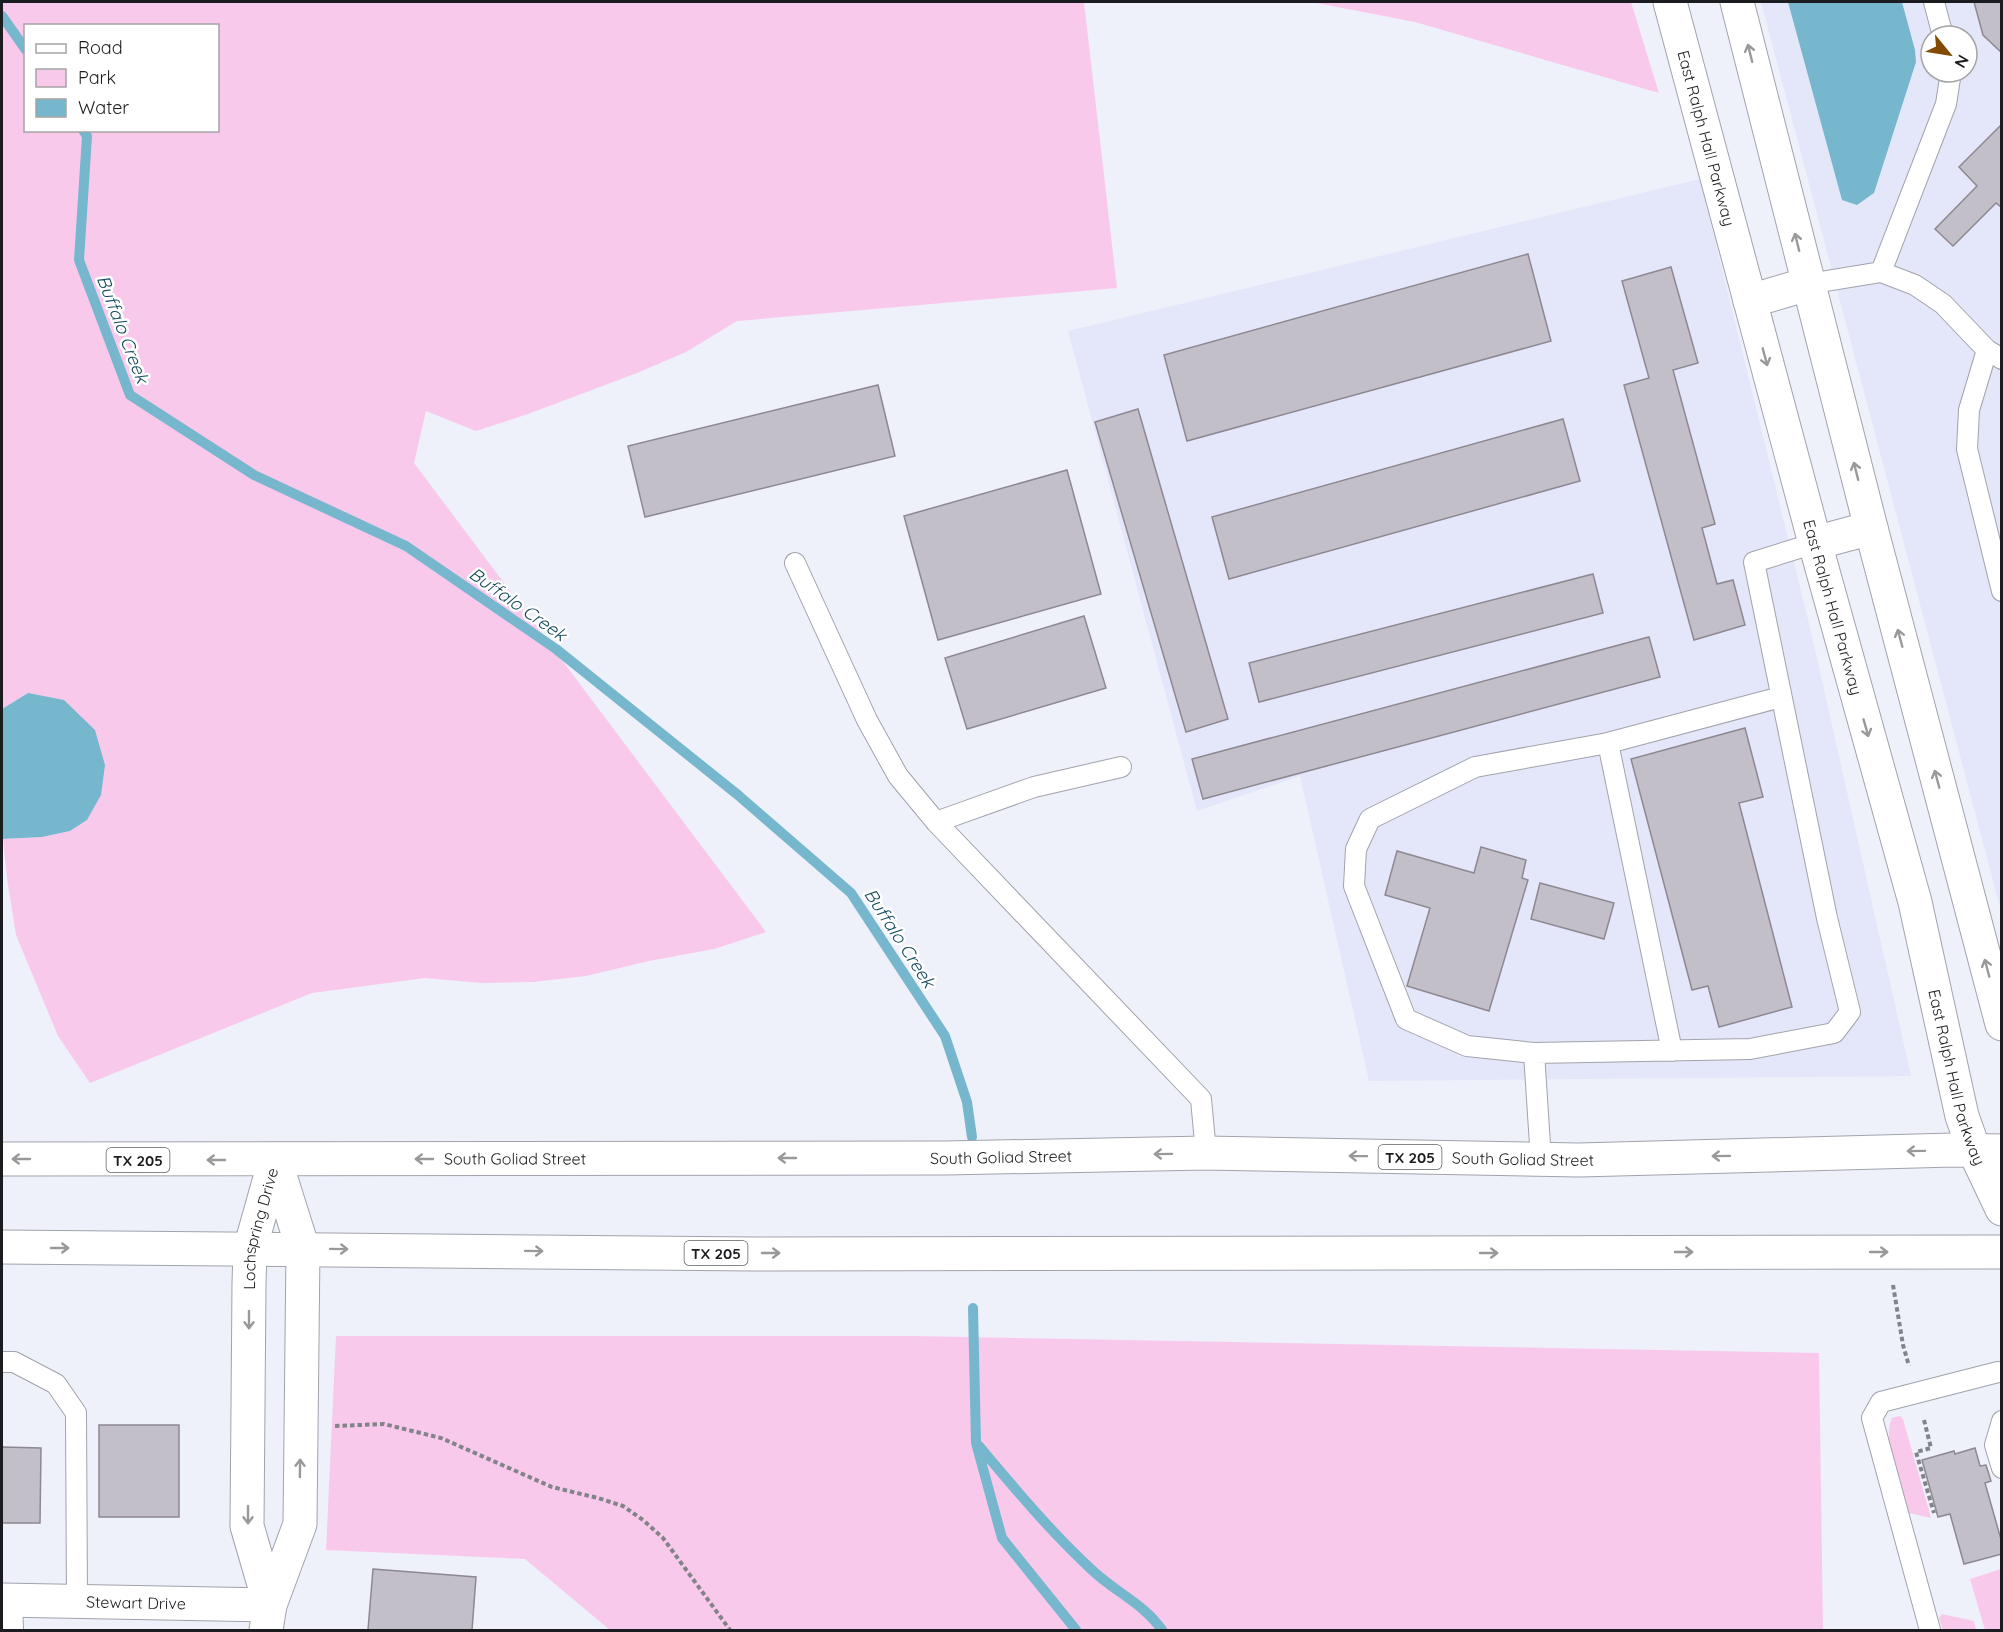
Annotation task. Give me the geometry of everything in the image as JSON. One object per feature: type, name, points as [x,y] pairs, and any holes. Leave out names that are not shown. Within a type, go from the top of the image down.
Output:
[{"type":"main road","name":"East Ralph Hall Parkway","points":[[1670,2],[1815,543],[1915,902],[1960,1108],[1988,1150],[2001,1209]]},
{"type":"main road","points":[[1737,2],[1871,528],[2001,1024]]},
{"type":"main road","points":[[1750,301],[1808,284]]},
{"type":"main road","points":[[1815,543],[1871,528]]},
{"type":"main road","name":"South Goliad Street","points":[[2,1159],[971,1158],[1206,1153],[1541,1160],[1988,1150]]},
{"type":"main road","name":"Lochspring Drive","points":[[268,1618],[248,1526],[250,1249],[275,1160]]},
{"type":"main road","name":"Lochspring Drive","points":[[268,1618],[300,1524],[303,1249],[275,1160]]},
{"type":"main road","name":"TX 205","points":[[2,1247],[753,1254],[2001,1252]]},
{"type":"main road","name":"Stewart Drive","points":[[9,1610],[77,1601],[268,1618]]},
{"type":"lane","points":[[1934,2],[1940,24]]},
{"type":"lane","points":[[1881,272],[1946,104],[1949,84]]},
{"type":"lane","points":[[1808,284],[1881,272],[1915,285],[1943,304],[1994,355],[1969,410],[1967,449],[2001,591]]},
{"type":"lane","points":[[1781,698],[1608,743],[1475,767],[1370,819],[1356,849],[1354,886],[1406,1019],[1467,1047],[1534,1053],[1750,1049],[1834,1033],[1850,1012],[1827,918],[1754,562],[1815,543]]},
{"type":"lane","points":[[795,564],[867,720],[898,776],[936,822],[1201,1100],[1206,1153]]},
{"type":"lane","points":[[1608,743],[1672,1050]]},
{"type":"lane","points":[[936,822],[1034,787],[1121,767]]},
{"type":"lane","points":[[1534,1053],[1541,1160]]},
{"type":"lane","points":[[2,1362],[14,1362],[56,1384],[76,1413],[77,1601]]},
{"type":"lane","points":[[1930,1630],[1872,1418],[1881,1402],[2000,1373]]},
{"type":"lane","points":[[2001,1421],[1995,1445],[2001,1468]]},
{"type":"path","points":[[325,1426],[384,1424],[441,1438],[552,1487],[623,1506],[663,1538],[730,1630]]},
{"type":"shaded area","points":[[1761,2],[2001,2],[2001,911]]},
{"type":"shaded area","points":[[1700,179],[1811,632],[1911,1076],[1369,1081],[1300,776],[1197,811],[1068,331]]},
{"type":"green space","points":[[2,2],[1084,2],[1117,288],[737,321],[686,352],[637,373],[476,431],[426,411],[414,463],[766,932],[714,949],[586,976],[533,982],[481,983],[425,978],[312,993],[90,1083],[58,1036],[16,935],[3,839],[42,837],[70,831],[87,820],[28,693],[2,709]]},
{"type":"green space","points":[[1311,2],[1631,2],[1659,93],[1415,22]]},
{"type":"green space","points":[[336,1336],[912,1336],[1819,1353],[1823,1630],[610,1630],[525,1559],[326,1550]]},
{"type":"green space","points":[[1900,1416],[1903,1419],[1931,1518],[1909,1513],[1898,1479],[1891,1452],[1889,1427],[1892,1418]]},
{"type":"green space","points":[[2001,1569],[2001,1630],[1985,1630],[1970,1579]]},
{"type":"green space","points":[[1942,1614],[1974,1621],[1976,1630],[1943,1630],[1939,1618]]},
{"type":"water","points":[[1788,2],[1902,2],[1916,62],[1874,193],[1857,205],[1842,200]]},
{"type":"water","points":[[28,693],[64,700],[95,730],[105,765],[101,795],[87,820],[70,831],[42,837],[2,839],[2,709]]},
{"type":"building","points":[[1974,2],[2002,2],[2002,53],[1983,35]]},
{"type":"building","points":[[2002,124],[2002,208],[1996,203],[1953,246],[1935,229],[1977,186],[1959,167]]},
{"type":"building","points":[[1528,254],[1551,341],[1187,441],[1164,355]]},
{"type":"building","points":[[1671,267],[1698,363],[1673,370],[1715,524],[1702,528],[1717,584],[1733,580],[1745,625],[1694,640],[1624,385],[1649,378],[1622,281]]},
{"type":"building","points":[[878,385],[895,456],[645,517],[628,446]]},
{"type":"building","points":[[1138,409],[1228,719],[1186,732],[1095,422]]},
{"type":"building","points":[[1563,419],[1580,481],[1229,579],[1212,517]]},
{"type":"building","points":[[1067,470],[1101,594],[938,640],[904,516]]},
{"type":"building","points":[[1593,574],[1603,613],[1259,702],[1249,663]]},
{"type":"building","points":[[1084,616],[1106,688],[967,729],[945,658]]},
{"type":"building","points":[[1649,637],[1660,677],[1203,799],[1192,759]]},
{"type":"building","points":[[1745,728],[1763,797],[1739,803],[1792,1007],[1719,1027],[1708,986],[1692,990],[1631,759]]},
{"type":"building","points":[[1481,847],[1526,860],[1522,878],[1528,880],[1489,1011],[1407,986],[1430,908],[1385,895],[1397,851],[1474,873]]},
{"type":"building","points":[[1540,883],[1614,903],[1604,939],[1531,919]]},
{"type":"building","points":[[99,1425],[179,1425],[179,1517],[99,1517]]},
{"type":"building","points":[[2,1447],[41,1448],[40,1523],[2,1523]]},
{"type":"building","points":[[1975,1448],[1980,1466],[1986,1465],[1991,1481],[1985,1483],[2002,1543],[2002,1554],[1964,1564],[1950,1514],[1938,1517],[1922,1460]]},
{"type":"building","points":[[373,1569],[476,1577],[472,1630],[368,1630]]},
{"type":"waterway","name":"Buffalo Creek","points":[[2,16],[24,47]]},
{"type":"waterway","name":"Buffalo Creek","points":[[84,132],[87,136],[79,260],[130,395],[254,475],[406,546],[556,649],[738,795],[851,893],[945,1036],[967,1102],[972,1137]]},
{"type":"waterway","name":"Buffalo Creek","points":[[973,1308],[976,1443],[1002,1538],[1076,1630]]},
{"type":"waterway","points":[[979,1446],[1062,1541],[1101,1578],[1146,1612],[1162,1630]]}]
